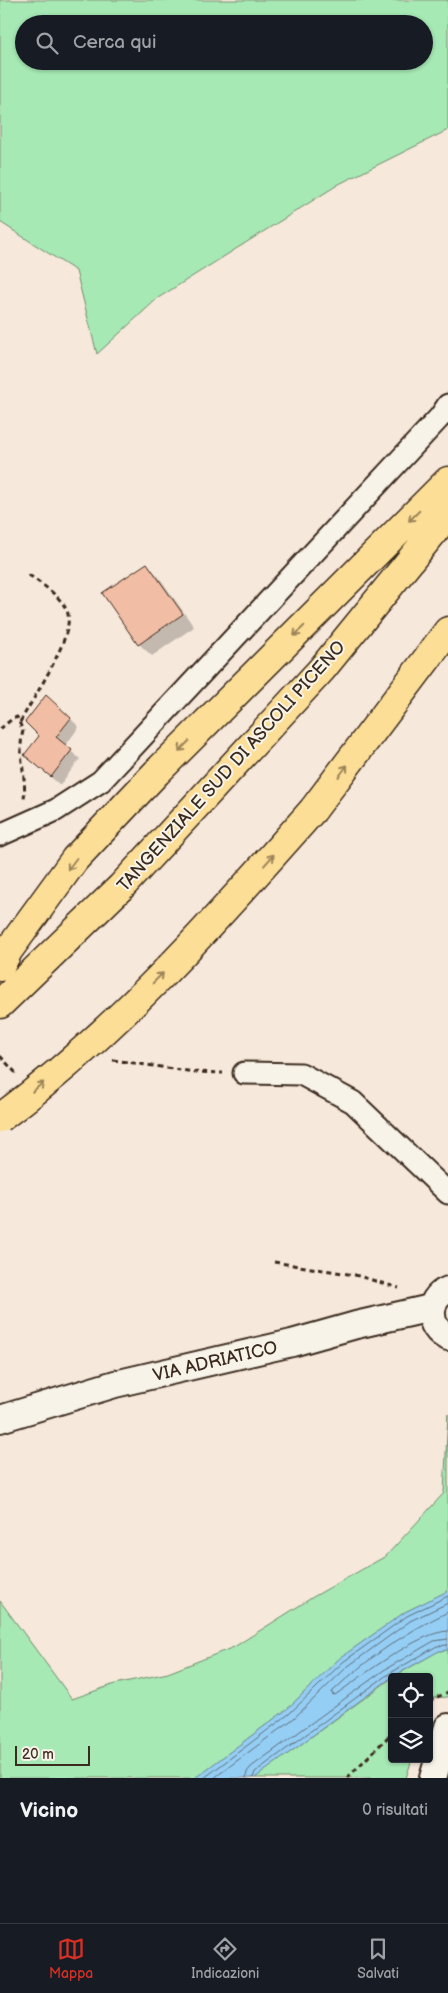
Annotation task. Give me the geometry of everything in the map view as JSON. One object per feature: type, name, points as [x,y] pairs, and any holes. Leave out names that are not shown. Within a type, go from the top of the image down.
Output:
[{"type":"highway","points":[[4,959],[76,859],[89,844],[157,772],[448,481]]},
{"type":"highway","name":"TANGENZIALE SUD DI ASCOLI PICENO","points":[[0,1004],[121,887],[185,819],[322,669],[448,514]]},
{"type":"highway","points":[[0,1118],[98,1037],[223,913],[313,810],[448,631]]},
{"type":"street","points":[[0,835],[56,810],[100,781],[338,528],[448,406]]},
{"type":"street","points":[[244,1073],[301,1074],[354,1102],[448,1193]]},
{"type":"street","points":[[438,1299],[432,1319],[435,1328],[448,1337]]},
{"type":"street","name":"VIA ADRIATICO","points":[[0,1419],[115,1384],[292,1343],[438,1299]]},
{"type":"street","points":[[432,1778],[448,1727]]},
{"type":"path","points":[[20,722],[62,646],[70,621],[67,611],[59,599],[28,574]]},
{"type":"path","points":[[0,729],[17,717],[24,731],[20,744],[25,790],[24,804]]},
{"type":"path","points":[[0,1056],[15,1072],[25,1070]]},
{"type":"path","points":[[109,1059],[194,1072],[244,1073]]},
{"type":"path","points":[[274,1262],[355,1275],[438,1299]]},
{"type":"path","points":[[433,1699],[448,1692]]},
{"type":"path","points":[[347,1778],[388,1737]]},
{"type":"green space","points":[[0,0],[448,0],[448,130],[339,184],[158,298],[97,354],[76,271],[0,222]]},
{"type":"green space","points":[[448,1414],[448,1591],[405,1612],[340,1658],[286,1710],[195,1778],[0,1778],[0,1601],[72,1699],[115,1684],[168,1673],[234,1647],[313,1597],[386,1556],[444,1493]]},
{"type":"green space","points":[[448,1650],[448,1697],[433,1698],[433,1673],[400,1673],[439,1651]]},
{"type":"green space","points":[[388,1681],[388,1763],[411,1763],[406,1778],[255,1778]]},
{"type":"water","points":[[448,1591],[448,1650],[439,1651],[399,1673],[388,1673],[388,1680],[255,1778],[195,1778],[286,1710],[340,1658],[405,1612]]},
{"type":"building","points":[[147,563],[183,614],[138,645],[102,593]]},
{"type":"building","points":[[46,695],[71,718],[56,737],[72,750],[51,777],[24,755],[39,736],[25,722]]}]
